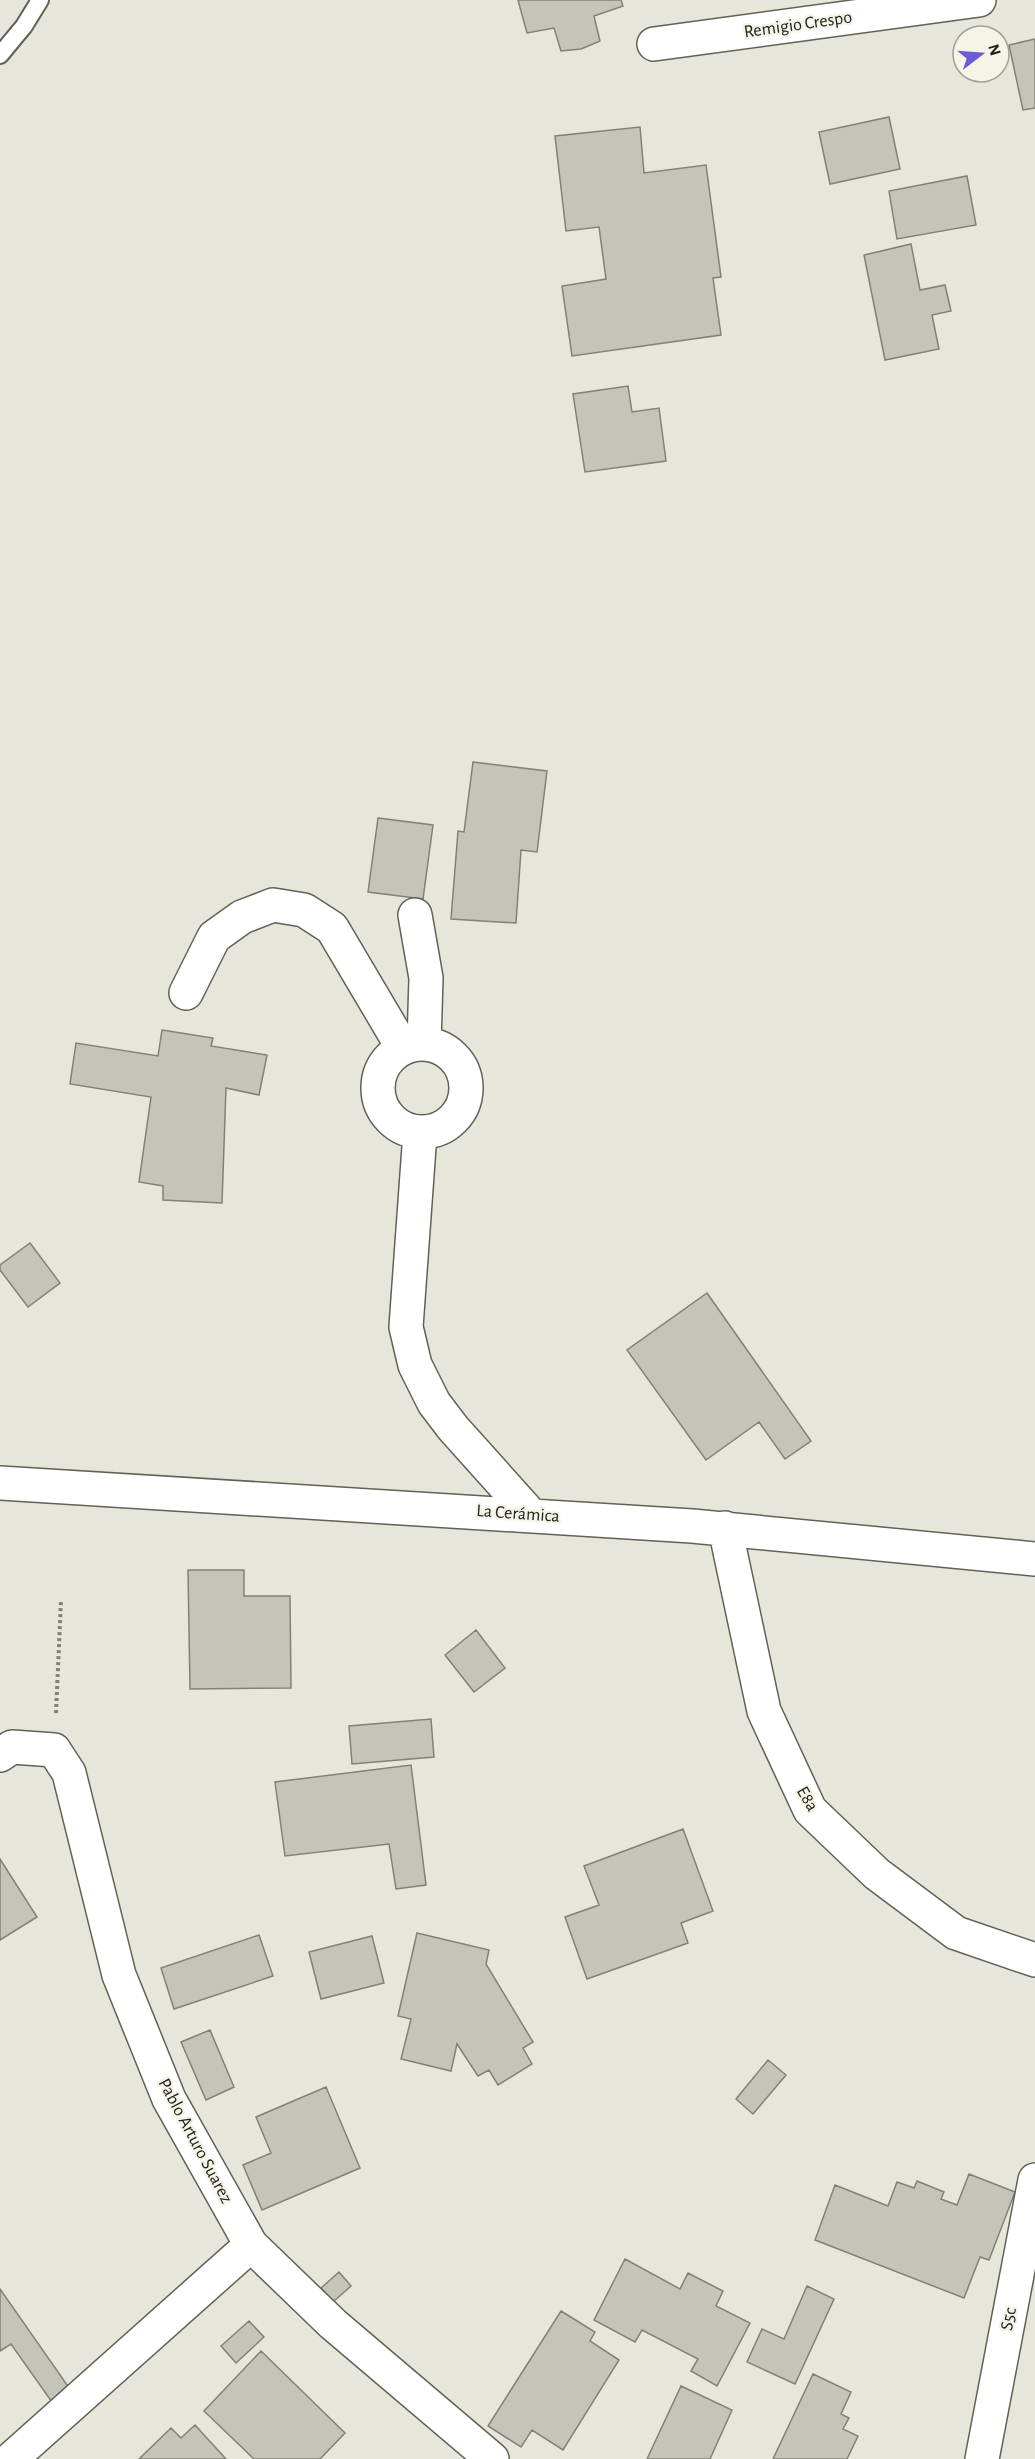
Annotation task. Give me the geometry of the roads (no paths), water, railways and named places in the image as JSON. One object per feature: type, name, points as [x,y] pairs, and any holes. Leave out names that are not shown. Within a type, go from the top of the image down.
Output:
[{"type":"street","name":"Remigio Crespo","points":[[654,44],[979,0]]},
{"type":"street","points":[[186,993],[214,938],[242,916],[273,905],[304,910],[332,928],[414,1046]]},
{"type":"street","points":[[414,1046],[426,978],[415,915]]},
{"type":"street","points":[[414,1046],[444,1050],[463,1072],[466,1087],[461,1107],[448,1125],[420,1133],[405,1130],[392,1122],[383,1111],[378,1096],[378,1081],[382,1068],[391,1056],[414,1046]]},
{"type":"street","points":[[420,1133],[406,1327],[415,1365],[434,1403],[453,1428],[531,1515]]},
{"type":"street","name":"La Cerámica","points":[[0,1483],[725,1528],[1035,1559]]},
{"type":"street","name":"E8a","points":[[725,1528],[764,1711],[810,1810],[877,1874],[956,1933],[1035,1960]]},
{"type":"street","name":"Pablo Arturo Suarez","points":[[0,1755],[12,1746],[54,1750],[69,1773],[119,1975],[169,2098],[251,2245],[333,2324],[492,2459]]},
{"type":"street","name":"S5c","points":[[982,2459],[1035,2180]]},
{"type":"street","points":[[11,2459],[251,2245]]},
{"type":"lane","points":[[0,55],[24,26],[40,0]]}]
